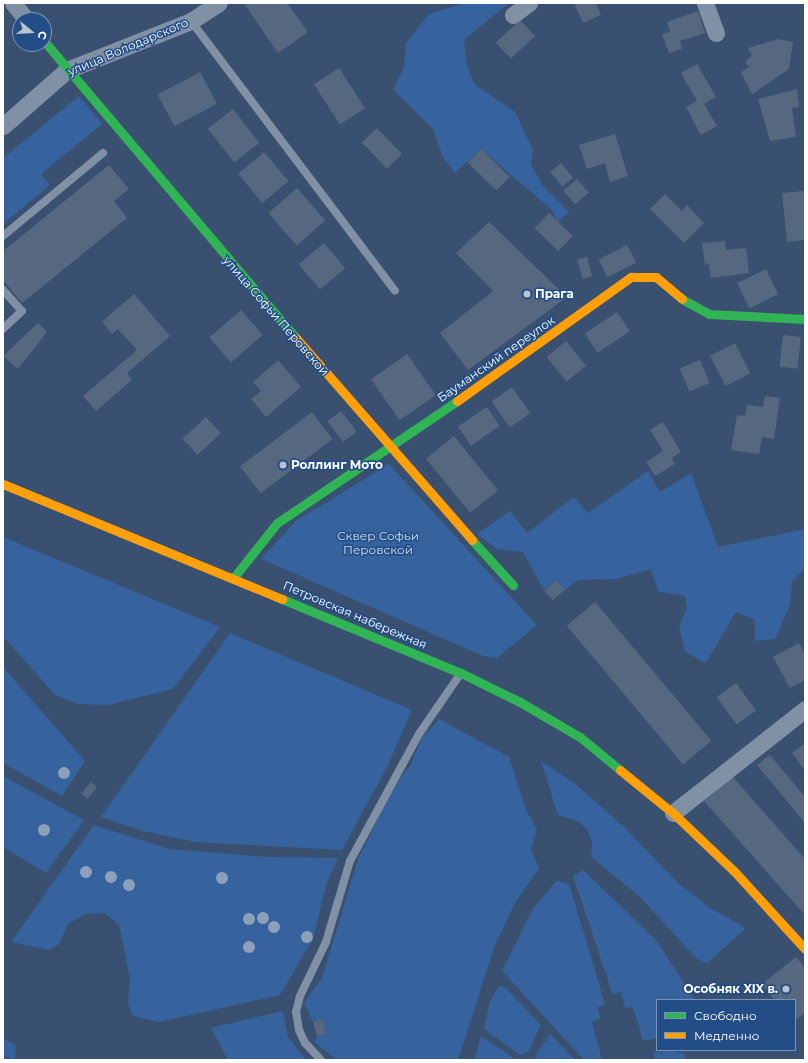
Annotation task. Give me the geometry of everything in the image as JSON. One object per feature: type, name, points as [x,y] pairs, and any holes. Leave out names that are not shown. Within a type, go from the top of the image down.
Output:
[{"type":"street","points":[[13,3],[20,12]]},
{"type":"street","name":"улица Володарского","points":[[3,126],[67,70],[190,21],[219,3]]},
{"type":"street","points":[[513,15],[529,3]]},
{"type":"street","points":[[705,3],[716,33]]},
{"type":"street","name":"улица Софьи Перовской","points":[[52,51],[390,449],[513,585]]},
{"type":"street","name":"Бауманский переулок","points":[[234,577],[277,523],[390,449],[631,277],[656,278],[682,299],[709,314],[805,320]]},
{"type":"street","name":"Петровская набережная","points":[[3,484],[234,577],[461,672],[580,737],[673,813]]},
{"type":"street","points":[[805,709],[673,813],[734,871],[805,950]]},
{"type":"lane","points":[[190,21],[395,291]]},
{"type":"lane","points":[[3,236],[103,153]]},
{"type":"lane","points":[[3,290],[22,312],[3,330]]},
{"type":"lane","points":[[322,1060],[305,1043],[299,1030],[296,1012],[300,996],[326,942],[350,861],[419,734],[461,672]]},
{"type":"green space","points":[[465,3],[509,3],[464,40],[467,64],[474,84],[515,112],[533,150],[531,164],[543,186],[569,212],[558,222],[551,209],[481,149],[455,173],[443,157],[433,129],[393,89],[404,68],[406,43],[429,14]]},
{"type":"green space","points":[[79,96],[102,124],[41,174],[50,185],[3,224],[3,158]]},
{"type":"green space","name":"Сквер Софьи Перовской","points":[[389,464],[537,625],[497,658],[483,656],[261,559],[296,521]]},
{"type":"green space","points":[[648,471],[660,492],[691,473],[718,547],[805,529],[805,569],[792,581],[790,605],[775,639],[755,641],[755,620],[736,612],[706,663],[685,652],[679,626],[687,608],[685,596],[659,592],[651,569],[616,579],[578,580],[565,590],[556,580],[544,590],[523,552],[497,549],[477,534],[510,511],[527,533],[574,497],[588,513]]},
{"type":"green space","points":[[3,537],[220,627],[173,689],[108,705],[78,704],[55,695],[3,636]]},
{"type":"green space","points":[[230,633],[412,710],[388,765],[342,850],[195,842],[143,831],[101,817]]},
{"type":"green space","points":[[3,667],[85,761],[62,796],[3,763]]},
{"type":"green space","points":[[439,719],[509,757],[526,810],[537,829],[531,849],[539,868],[515,903],[495,945],[458,1060],[337,1060],[314,1042],[317,1036],[326,1034],[323,1019],[313,1022],[304,1003],[322,978],[358,859],[392,790],[410,766],[422,738]]},
{"type":"green space","points":[[541,761],[574,783],[623,826],[678,883],[710,908],[746,928],[707,963],[697,959],[639,896],[591,857],[592,841],[587,829],[578,821],[558,815]]},
{"type":"green space","points":[[3,776],[84,820],[46,873],[3,847]]},
{"type":"green space","points":[[94,825],[169,849],[268,857],[338,858],[327,882],[313,939],[280,995],[159,1022],[133,1016],[128,1004],[130,979],[119,925],[105,913],[85,914],[68,924],[59,944],[49,950],[11,942]]},
{"type":"green space","points":[[583,870],[656,940],[694,999],[656,999],[656,1038],[643,1041],[633,1007],[625,1008],[621,992],[613,995],[573,876]]},
{"type":"green space","points":[[556,881],[569,884],[605,1004],[597,1008],[601,1018],[592,1022],[602,1060],[584,1060],[502,971],[532,910]]},
{"type":"green space","points":[[499,986],[506,988],[541,1025],[528,1052],[520,1055],[484,1029],[490,1001]]},
{"type":"green space","points":[[283,1011],[288,1037],[306,1060],[228,1060],[211,1028]]},
{"type":"green space","points":[[550,1034],[575,1060],[537,1060],[535,1056]]},
{"type":"green space","points":[[481,1036],[517,1060],[474,1060]]},
{"type":"green space","points":[[3,1039],[16,1045],[15,1060],[3,1055]]},
{"type":"green space","points":[[672,1051],[685,1054],[685,1060],[655,1060],[654,1052]]},
{"type":"building","points":[[248,3],[287,3],[308,32],[278,53],[245,5]]},
{"type":"building","points":[[574,3],[596,3],[601,15],[583,23]]},
{"type":"building","points":[[698,11],[705,33],[680,41],[682,49],[669,53],[662,34],[670,32],[667,22]]},
{"type":"building","points":[[520,20],[535,36],[511,59],[496,43]]},
{"type":"building","points":[[778,39],[793,42],[789,69],[752,94],[741,72],[749,67],[745,62],[752,55],[748,48]]},
{"type":"building","points":[[697,64],[716,97],[704,104],[717,126],[701,135],[686,107],[697,101],[681,73]]},
{"type":"building","points":[[339,68],[365,108],[340,125],[314,84]]},
{"type":"building","points":[[200,72],[217,104],[175,126],[158,95]]},
{"type":"building","points":[[797,89],[799,107],[792,108],[796,137],[770,141],[758,99]]},
{"type":"building","points":[[233,109],[259,143],[234,163],[208,129]]},
{"type":"building","points":[[377,128],[402,154],[387,168],[362,143]]},
{"type":"building","points":[[615,134],[628,176],[610,182],[605,163],[587,169],[579,145]]},
{"type":"building","points":[[481,149],[510,177],[497,190],[468,163]]},
{"type":"building","points":[[264,152],[288,181],[262,203],[238,174]]},
{"type":"building","points":[[561,163],[573,178],[562,187],[550,172]]},
{"type":"building","points":[[109,165],[129,189],[114,201],[127,218],[22,303],[3,280],[3,251]]},
{"type":"building","points":[[577,179],[589,193],[575,204],[563,191]]},
{"type":"building","points":[[297,188],[325,220],[297,245],[268,213]]},
{"type":"building","points":[[804,191],[805,240],[787,242],[782,193]]},
{"type":"building","points":[[665,194],[682,211],[687,205],[704,223],[684,243],[650,209]]},
{"type":"building","points":[[549,213],[573,236],[558,251],[534,228]]},
{"type":"building","name":"Прага","points":[[489,222],[567,297],[468,370],[440,333],[493,291],[456,253]]},
{"type":"building","points":[[725,241],[726,250],[746,248],[749,273],[711,278],[709,264],[705,265],[702,243]]},
{"type":"building","points":[[324,243],[345,268],[320,289],[299,264]]},
{"type":"building","points":[[627,245],[636,263],[608,277],[598,260]]},
{"type":"building","points":[[587,257],[592,276],[583,279],[577,260]]},
{"type":"building","points":[[766,269],[778,294],[750,308],[737,283]]},
{"type":"building","points":[[134,294],[170,336],[127,373],[132,380],[96,411],[83,396],[137,350],[118,329],[112,334],[102,322]]},
{"type":"building","points":[[241,310],[263,335],[231,362],[209,338]]},
{"type":"building","points":[[617,312],[630,331],[598,353],[585,334]]},
{"type":"building","points":[[38,323],[47,332],[18,369],[3,356]]},
{"type":"building","points":[[783,335],[801,337],[798,369],[780,367]]},
{"type":"building","points":[[566,341],[586,366],[567,382],[547,357]]},
{"type":"building","points":[[735,343],[750,373],[725,386],[710,356]]},
{"type":"building","points":[[407,354],[436,395],[400,420],[371,379]]},
{"type":"building","points":[[278,360],[301,387],[266,417],[251,399],[261,391],[253,382]]},
{"type":"building","points":[[700,360],[710,383],[690,392],[680,369]]},
{"type":"building","points":[[512,387],[530,413],[510,428],[492,401]]},
{"type":"building","points":[[765,396],[780,398],[774,439],[762,437],[759,454],[731,450],[737,415],[745,416],[747,405],[763,407]]},
{"type":"building","points":[[487,407],[500,426],[471,446],[458,427]]},
{"type":"building","points":[[341,411],[357,432],[343,442],[327,421]]},
{"type":"building","points":[[312,412],[332,439],[261,493],[240,466]]},
{"type":"building","points":[[206,417],[221,433],[198,455],[183,439]]},
{"type":"building","points":[[663,422],[681,452],[672,458],[675,464],[655,476],[646,462],[663,451],[650,430]]},
{"type":"building","points":[[454,436],[498,490],[470,513],[426,459]]},
{"type":"building","points":[[556,580],[565,590],[553,600],[544,591]]},
{"type":"building","points":[[595,602],[711,741],[683,764],[567,626]]},
{"type":"building","points":[[799,643],[805,654],[805,680],[790,688],[773,657]]},
{"type":"building","points":[[736,683],[756,711],[737,725],[717,697]]},
{"type":"building","points":[[805,743],[805,771],[792,753]]},
{"type":"building","points":[[770,755],[805,797],[805,823],[757,765]]},
{"type":"building","points":[[732,776],[805,859],[804,914],[704,801]]},
{"type":"building","points":[[91,782],[97,787],[87,799],[81,793]]},
{"type":"building","name":"Особняк XIX в.","points":[[796,957],[805,968],[805,1013],[796,1019],[796,999],[774,999],[762,984]]},
{"type":"building","points":[[323,1019],[326,1034],[317,1036],[313,1022]]},
{"type":"traffic: fast","points":[[52,50],[296,338]]},
{"type":"traffic: fast","points":[[682,299],[709,314],[805,319]]},
{"type":"traffic: fast","points":[[234,577],[277,523],[457,401]]},
{"type":"traffic: fast","points":[[472,540],[513,585]]},
{"type":"traffic: fast","points":[[282,599],[461,673],[520,702],[580,737],[620,770]]},
{"type":"traffic: slow","points":[[457,401],[631,277],[656,277],[682,299]]},
{"type":"traffic: slow","points":[[296,338],[472,540]]},
{"type":"traffic: slow","points":[[3,484],[282,599]]},
{"type":"traffic: slow","points":[[620,770],[673,813],[734,871],[805,949]]},
{"type":"place","name":"Прага","points":[[527,294]]},
{"type":"place","name":"Роллинг Мото","points":[[283,465]]},
{"type":"place","name":"Особняк XIX в.","points":[[786,989]]}]
